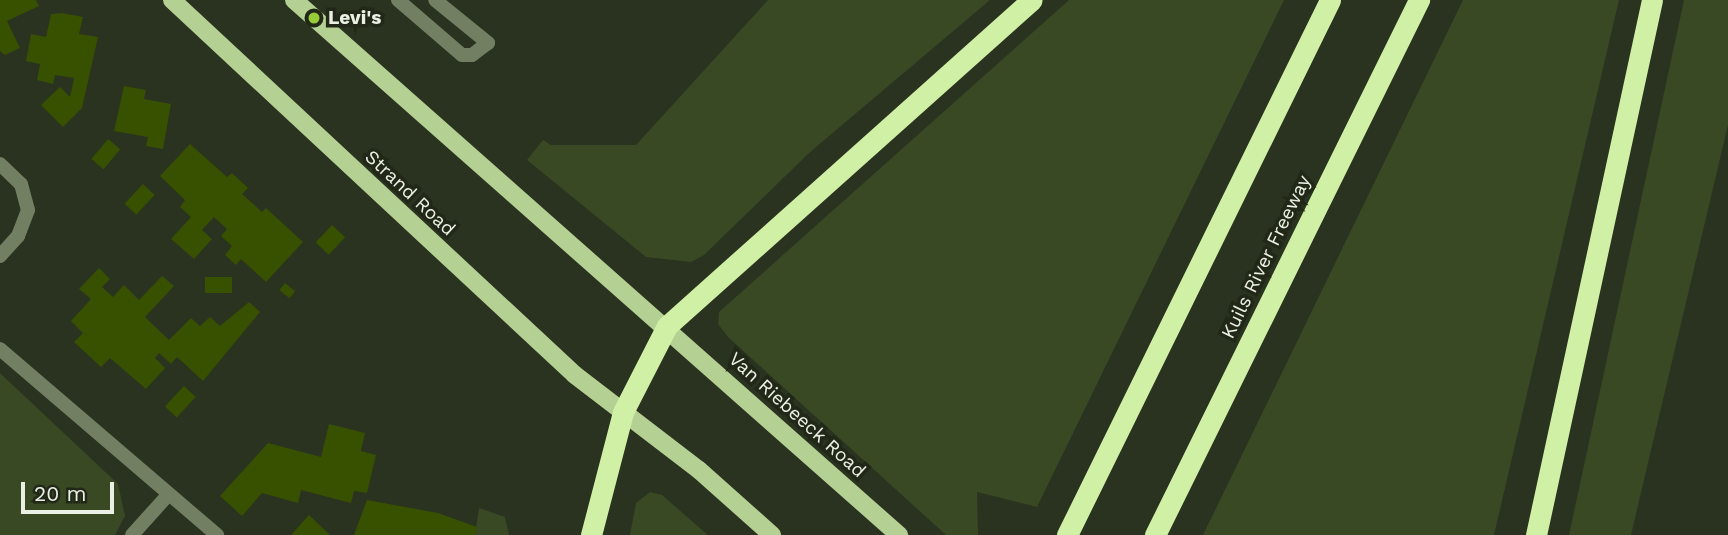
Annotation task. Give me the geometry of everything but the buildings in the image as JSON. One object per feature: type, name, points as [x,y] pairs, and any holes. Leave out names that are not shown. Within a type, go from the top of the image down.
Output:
[{"type":"highway","points":[[591,535],[623,412],[667,326],[1031,0]]},
{"type":"highway","points":[[1070,527],[1330,0]]},
{"type":"highway","name":"Kuils River Freeway","points":[[1155,535],[1419,0]]},
{"type":"highway","points":[[1536,535],[1652,0]]},
{"type":"main road","name":"Strand Road","points":[[172,0],[575,375],[623,412]]},
{"type":"main road","points":[[294,0],[667,326]]},
{"type":"main road","name":"Van Riebeeck Road","points":[[667,326],[899,535]]},
{"type":"main road","points":[[623,412],[699,470],[772,535]]},
{"type":"street","points":[[398,0],[462,55],[472,55],[488,43],[435,0]]},
{"type":"street","points":[[0,164],[21,184],[28,210],[18,236],[0,256]]},
{"type":"street","points":[[0,349],[217,535]]},
{"type":"street","points":[[132,535],[168,495]]},
{"type":"green space","points":[[768,0],[990,0],[809,153],[704,255],[691,262],[646,257],[527,160],[543,140],[551,145],[636,145]]},
{"type":"green space","points":[[1069,0],[1284,0],[1037,507],[977,492],[978,535],[946,535],[728,337],[718,324],[719,312]]},
{"type":"green space","points":[[1463,0],[1619,0],[1494,535],[1203,535]]},
{"type":"green space","points":[[1684,0],[1728,0],[1728,125],[1631,535],[1569,535]]},
{"type":"green space","points":[[0,373],[118,484],[125,516],[115,535],[0,535]]},
{"type":"green space","points":[[650,492],[662,495],[708,535],[630,535],[636,503]]},
{"type":"green space","points":[[479,508],[505,517],[509,535],[475,535]]},
{"type":"place","name":"Levi's","points":[[314,18]]}]
